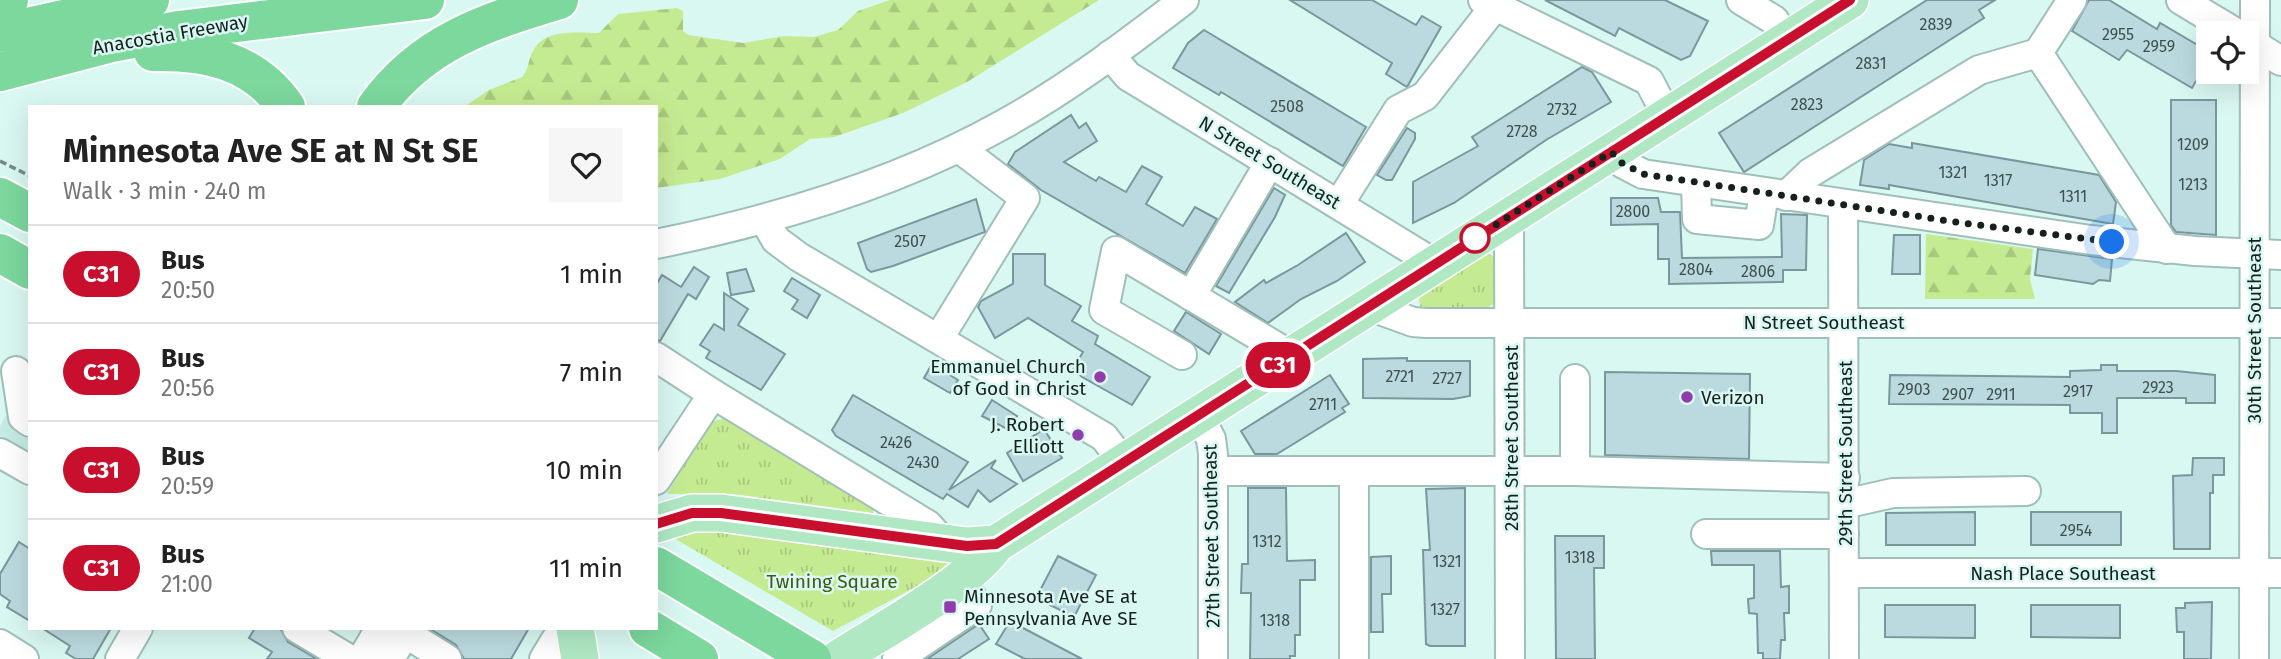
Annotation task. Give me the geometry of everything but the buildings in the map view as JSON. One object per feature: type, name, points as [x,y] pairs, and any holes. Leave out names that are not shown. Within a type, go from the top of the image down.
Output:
[{"type":"highway","points":[[0,5],[9,0]]},
{"type":"highway","name":"Anacostia Freeway","points":[[0,33],[150,0]]},
{"type":"highway","name":"Anacostia Freeway","points":[[0,72],[179,30],[425,0]]},
{"type":"highway","points":[[378,105],[414,64],[453,37],[496,18],[559,0]]},
{"type":"highway","points":[[43,60],[146,52],[209,54],[252,73],[269,86],[284,105]]},
{"type":"highway","points":[[0,185],[28,196]]},
{"type":"highway","points":[[0,197],[28,212]]},
{"type":"highway","points":[[0,234],[28,246]]},
{"type":"highway","points":[[0,253],[28,269]]},
{"type":"highway","points":[[0,271],[28,277]]},
{"type":"highway","points":[[658,567],[812,659]]},
{"type":"highway","points":[[633,630],[667,659]]},
{"type":"highway","points":[[651,630],[699,659]]},
{"type":"main road","points":[[838,659],[906,647],[960,579],[985,560],[996,544],[1850,0]]},
{"type":"main road","points":[[658,523],[692,513],[721,513],[967,546],[996,544]]},
{"type":"main road","points":[[576,630],[580,659]]},
{"type":"street","points":[[658,244],[764,219],[867,185],[959,148],[1004,124],[1110,55],[1184,0]]},
{"type":"street","points":[[1741,0],[1774,20],[1787,40]]},
{"type":"street","points":[[1775,194],[1979,69],[2038,53],[2072,0]]},
{"type":"street","points":[[2181,0],[2216,21]]},
{"type":"street","name":"30th Street Southeast","points":[[2250,21],[2255,0]]},
{"type":"street","points":[[1339,204],[1398,110],[1425,96],[1489,3],[1649,81],[1667,116]]},
{"type":"street","points":[[2259,47],[2281,61]]},
{"type":"street","points":[[2038,53],[2167,249]]},
{"type":"street","name":"N Street Southeast","points":[[1110,55],[1128,76],[1435,264]]},
{"type":"street","name":"30th Street Southeast","points":[[2251,84],[2268,255],[2268,573],[2254,659]]},
{"type":"street","points":[[939,338],[1025,198],[959,148]]},
{"type":"street","points":[[1611,152],[1622,163],[1643,174],[1843,205],[2167,249],[2268,255]]},
{"type":"street","points":[[1191,296],[1270,162]]},
{"type":"street","name":"29th Street Southeast","points":[[1843,205],[1844,659]]},
{"type":"street","name":"28th Street Southeast","points":[[1509,217],[1510,659]]},
{"type":"street","points":[[764,219],[776,240],[790,251],[1104,437],[1124,463]]},
{"type":"street","points":[[1181,355],[1104,310],[1116,251],[1292,356]]},
{"type":"street","name":"N Street Southeast","points":[[1369,306],[1413,322],[2268,323]]},
{"type":"street","points":[[658,358],[928,525],[944,543]]},
{"type":"street","points":[[15,372],[27,418]]},
{"type":"street","points":[[1575,379],[1575,471]]},
{"type":"street","points":[[658,477],[713,394]]},
{"type":"street","name":"27th Street Southeast","points":[[1199,416],[1211,439],[1213,471],[1213,659]]},
{"type":"street","points":[[0,453],[28,469]]},
{"type":"street","points":[[1213,471],[1575,471],[1845,491],[2026,491]]},
{"type":"street","points":[[1354,471],[1354,659]]},
{"type":"street","points":[[1706,534],[1844,534]]},
{"type":"street","name":"Nash Place Southeast","points":[[1844,573],[2268,573]]},
{"type":"street","points":[[120,659],[137,630]]},
{"type":"street","points":[[300,630],[349,659]]},
{"type":"street","points":[[362,659],[379,630]]},
{"type":"street","points":[[544,659],[563,630]]},
{"type":"street","points":[[390,659],[405,634],[447,659]]},
{"type":"street","points":[[0,644],[24,659]]},
{"type":"path","points":[[0,161],[28,175]]},
{"type":"shaded area","points":[[28,402],[28,457],[0,440],[0,426],[12,405]]},
{"type":"green space","points":[[890,0],[1099,0],[967,82],[903,113],[834,137],[810,139],[780,159],[720,179],[658,188],[658,105],[467,105],[489,90],[522,77],[533,51],[545,38],[562,33],[599,33],[618,14],[677,8],[683,11],[683,31],[688,35],[743,43],[785,36],[814,37],[838,30],[858,11]]},
{"type":"green space","points":[[1926,234],[2033,249],[2030,279],[2035,299],[1925,299]]},
{"type":"green space","points":[[1487,252],[1496,258],[1494,304],[1484,309],[1427,309],[1420,306],[1419,295]]},
{"type":"green space","name":"Twining Square","points":[[725,418],[873,506],[873,513],[733,494],[667,494],[710,422]]},
{"type":"green space","name":"Twining Square","points":[[704,520],[950,558],[953,567],[833,631],[672,537]]},
{"type":"bus line","name":"C31","points":[[658,523],[677,516],[706,512],[967,546],[996,544],[1850,0]]},
{"type":"place","name":"Emmanuel Church of God in Christ","points":[[1100,377]]},
{"type":"place","name":"Verizon","points":[[1687,397]]},
{"type":"place","name":"J. Robert Elliott","points":[[1078,435]]},
{"type":"place","name":"Minnesota Ave SE at Pennsylvania Ave SE","points":[[950,607]]},
{"type":"route","points":[[1475,238],[1611,152],[1622,163],[1643,174],[1962,223],[2112,242]]}]
